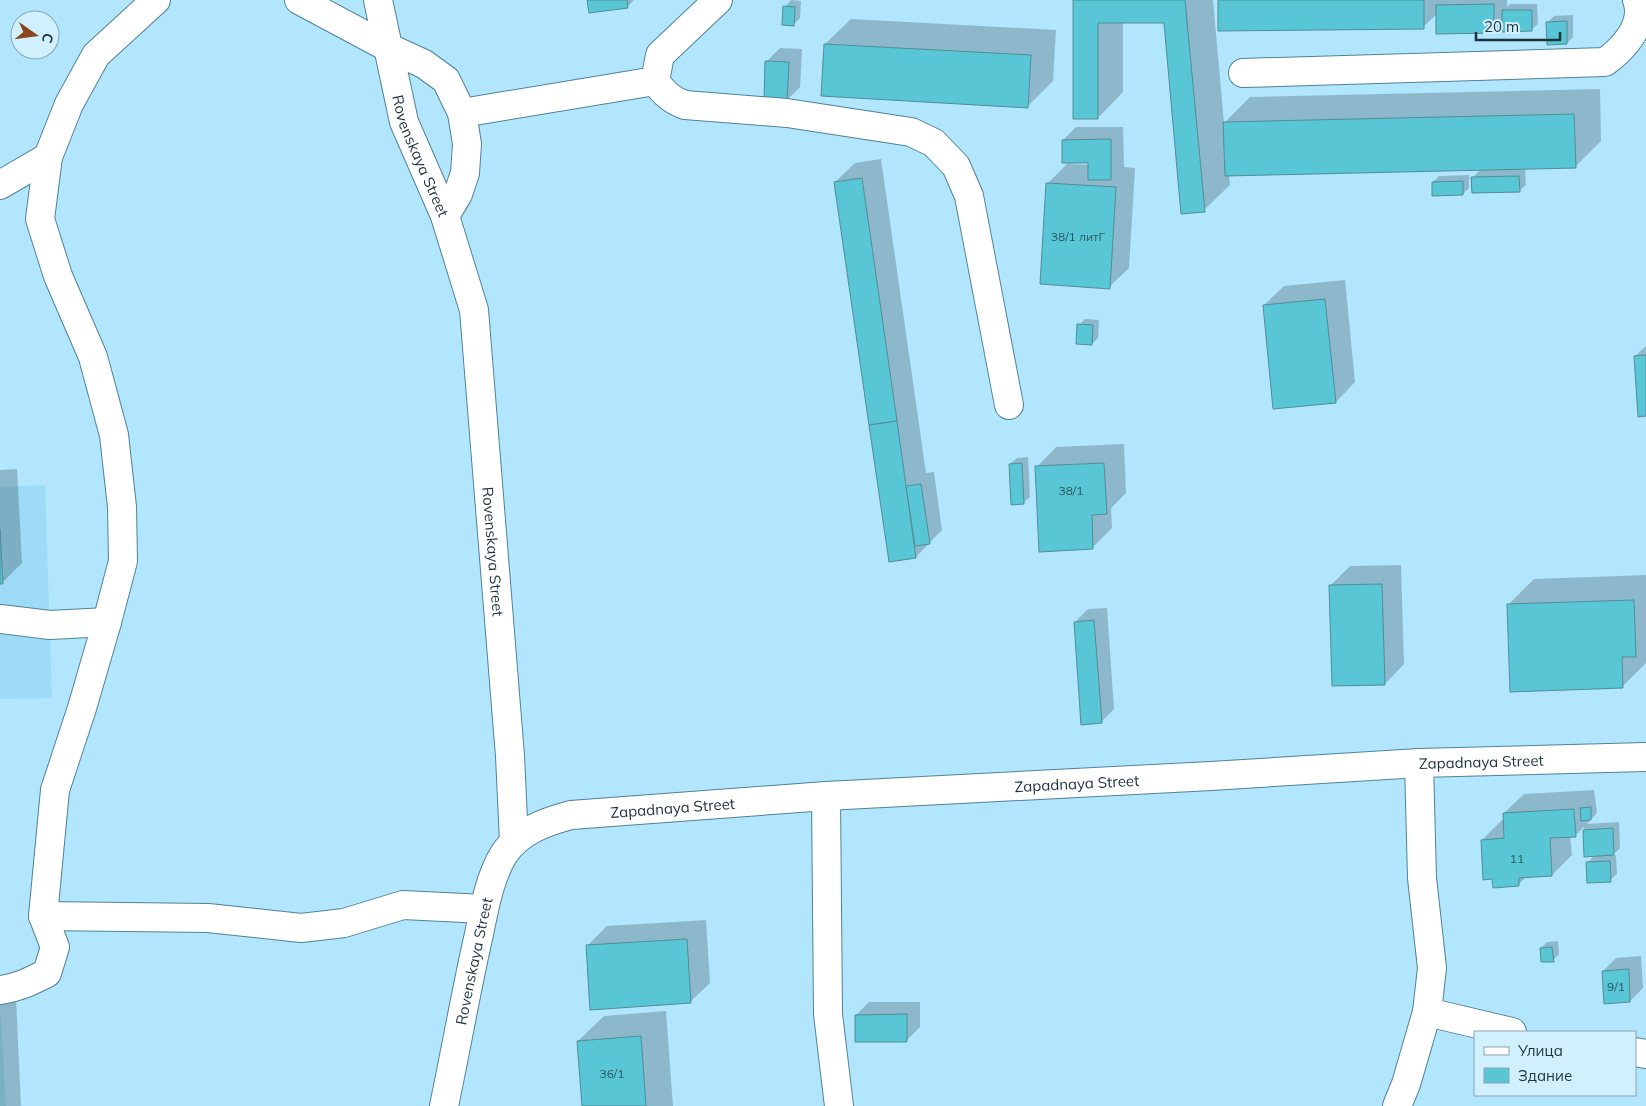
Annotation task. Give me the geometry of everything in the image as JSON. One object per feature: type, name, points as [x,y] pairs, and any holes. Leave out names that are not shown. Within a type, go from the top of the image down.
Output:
[{"type":"street","points":[[0,990],[27,984],[47,973],[55,947],[43,916],[55,790],[82,708],[123,560],[122,507],[114,435],[93,357],[58,276],[40,220],[48,156],[69,104],[96,55],[156,0]]},
{"type":"street","points":[[299,0],[387,47],[424,64],[446,80],[462,112],[467,144],[465,173],[458,194],[445,216]]},
{"type":"street","name":"Rovenskaya Street","points":[[378,0],[404,122],[445,216],[474,310],[510,756],[514,842],[504,854],[495,872],[484,909],[444,1106]]},
{"type":"street","points":[[718,0],[660,55],[655,81],[672,100],[685,106],[797,115],[911,132],[934,143],[956,166],[969,196],[1009,405]]},
{"type":"street","points":[[1243,73],[1605,62],[1617,53],[1631,36],[1637,23],[1637,0]]},
{"type":"street","points":[[462,112],[655,81]]},
{"type":"street","points":[[0,185],[48,156]]},
{"type":"street","points":[[0,619],[50,625],[107,622]]},
{"type":"street","name":"Zapadnaya Street","points":[[514,842],[530,829],[571,815],[826,796],[1419,763],[1646,757]]},
{"type":"street","points":[[1397,1106],[1406,1084],[1427,1012],[1432,968],[1422,878],[1419,763]]},
{"type":"street","points":[[826,796],[828,1014],[839,1106]]},
{"type":"street","points":[[43,916],[208,918],[302,928],[344,923],[403,906],[484,909]]},
{"type":"street","points":[[1427,1012],[1508,1031]]},
{"type":"shaded area","points":[[45,485],[52,698],[0,699],[0,487]]},
{"type":"shaded area","points":[[0,1006],[6,1106],[0,1106]]},
{"type":"building","points":[[587,0],[627,0],[628,8],[589,13]]},
{"type":"building","points":[[1073,0],[1185,0],[1205,212],[1181,214],[1164,23],[1098,23],[1098,119],[1073,119]]},
{"type":"building","points":[[1218,0],[1424,0],[1424,29],[1218,31]]},
{"type":"building","points":[[1494,4],[1494,33],[1436,34],[1436,5]]},
{"type":"building","points":[[783,6],[795,7],[794,26],[782,25]]},
{"type":"building","points":[[1502,10],[1532,10],[1532,31],[1502,32]]},
{"type":"building","points":[[1567,21],[1567,44],[1547,45],[1546,22]]},
{"type":"building","points":[[824,44],[1031,55],[1028,108],[821,96]]},
{"type":"building","points":[[765,61],[789,62],[787,102],[764,101]]},
{"type":"building","points":[[1574,114],[1576,168],[1225,176],[1223,122]]},
{"type":"building","points":[[1111,139],[1111,180],[1088,180],[1088,163],[1062,163],[1062,140]]},
{"type":"building","points":[[1519,176],[1520,192],[1472,193],[1471,177]]},
{"type":"building","points":[[862,178],[897,421],[869,425],[834,182]]},
{"type":"building","points":[[1463,181],[1463,195],[1432,196],[1432,182]]},
{"type":"building","points":[[1046,183],[1116,187],[1110,289],[1040,284]]},
{"type":"building","points":[[1325,299],[1336,403],[1273,409],[1263,305]]},
{"type":"building","points":[[1077,324],[1093,325],[1092,345],[1076,344]]},
{"type":"building","points":[[1646,355],[1646,416],[1638,417],[1634,356]]},
{"type":"building","points":[[897,421],[916,558],[889,562],[869,425]]},
{"type":"building","points":[[1022,463],[1024,504],[1011,505],[1009,464]]},
{"type":"building","points":[[1104,463],[1107,514],[1092,515],[1093,549],[1039,552],[1035,466]]},
{"type":"building","points":[[921,484],[930,544],[915,546],[906,486]]},
{"type":"building","points":[[0,529],[3,584],[0,584]]},
{"type":"building","points":[[1382,584],[1385,685],[1332,686],[1329,585]]},
{"type":"building","points":[[1634,600],[1636,657],[1622,657],[1623,688],[1510,692],[1507,604]]},
{"type":"building","points":[[1094,620],[1102,723],[1081,725],[1074,622]]},
{"type":"building","points":[[1591,807],[1591,820],[1581,821],[1580,808]]},
{"type":"building","points":[[1574,809],[1576,837],[1550,838],[1552,876],[1519,878],[1519,886],[1493,888],[1492,879],[1483,880],[1481,840],[1504,838],[1503,813]]},
{"type":"building","points":[[1613,828],[1614,855],[1584,857],[1583,830]]},
{"type":"building","points":[[1610,861],[1611,882],[1587,883],[1586,862]]},
{"type":"building","points":[[687,939],[691,1003],[590,1010],[586,945]]},
{"type":"building","points":[[1552,947],[1554,962],[1541,962],[1540,948]]},
{"type":"building","points":[[1629,969],[1630,1002],[1604,1004],[1602,971]]},
{"type":"building","points":[[907,1014],[907,1042],[855,1042],[855,1015]]},
{"type":"building","points":[[641,1036],[646,1106],[582,1106],[577,1041]]}]
